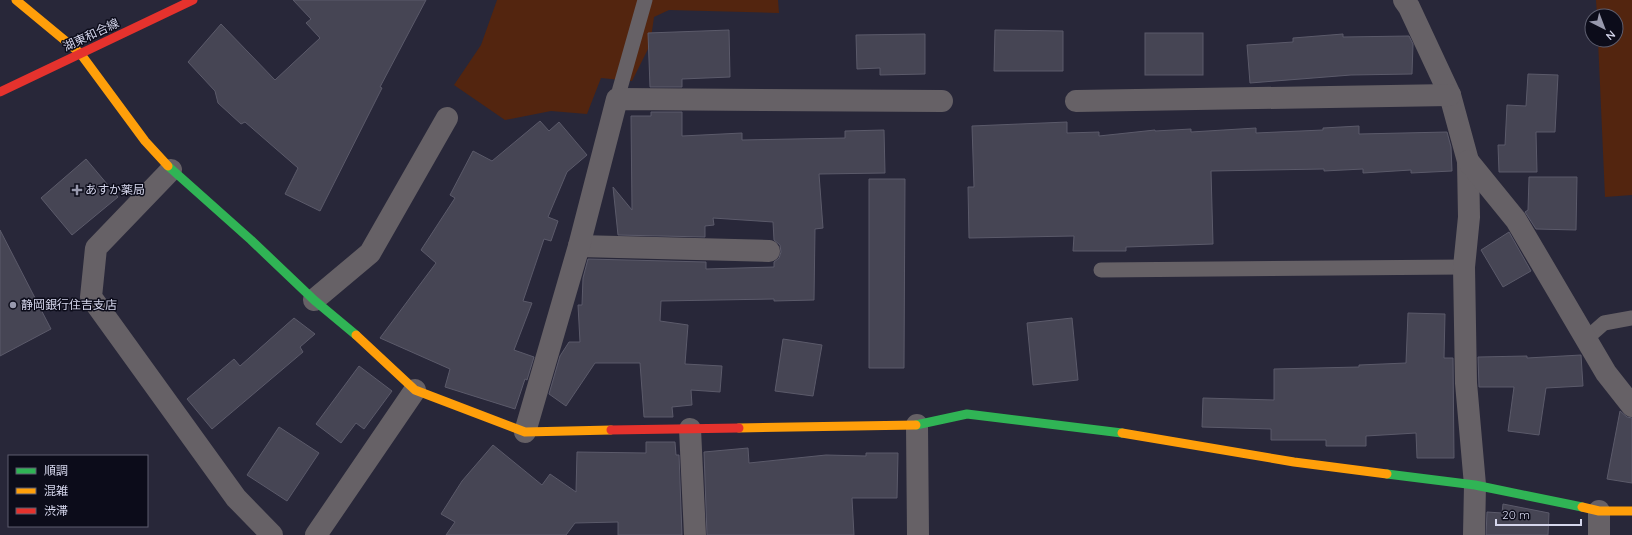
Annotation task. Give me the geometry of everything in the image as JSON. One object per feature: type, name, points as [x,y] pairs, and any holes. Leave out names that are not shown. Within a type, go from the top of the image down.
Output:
[{"type":"street","points":[[16,0],[80,53],[145,140],[171,170],[251,240],[314,300],[344,324],[415,390],[525,432],[917,425],[967,414],[1126,434],[1294,462],[1475,485],[1599,511],[1632,511]]},
{"type":"street","name":"湖東和合線","points":[[0,92],[80,53],[163,8],[193,0]]},
{"type":"street","points":[[1404,0],[1409,7],[1450,95],[1468,162],[1469,217],[1464,267],[1466,384],[1475,485],[1474,535]]},
{"type":"street","points":[[1076,101],[1450,95]]},
{"type":"street","points":[[525,432],[579,246],[617,99],[942,101]]},
{"type":"street","points":[[314,300],[370,254],[447,118]]},
{"type":"street","points":[[1468,162],[1516,220],[1587,338],[1606,373],[1632,406]]},
{"type":"street","points":[[171,170],[96,248],[91,296],[236,498],[272,535]]},
{"type":"street","points":[[579,246],[769,251]]},
{"type":"street","points":[[316,535],[415,390]]},
{"type":"street","points":[[917,425],[918,535]]},
{"type":"street","points":[[690,429],[695,535]]},
{"type":"street","points":[[1599,511],[1599,535]]},
{"type":"lane","points":[[617,99],[645,0]]},
{"type":"lane","points":[[1101,270],[1464,267]]},
{"type":"lane","points":[[1587,338],[1604,323],[1632,318]]},
{"type":"shaded area","points":[[497,0],[778,0],[779,13],[669,10],[654,17],[650,45],[632,81],[601,78],[587,114],[551,111],[505,120],[454,85],[481,45]]},
{"type":"shaded area","points":[[1596,0],[1632,0],[1632,195],[1605,197],[1598,48],[1624,48],[1624,8],[1596,8]]},
{"type":"building","points":[[293,0],[426,0],[380,87],[382,88],[320,211],[285,194],[298,168],[245,122],[241,124],[218,103],[215,91],[188,62],[221,24],[275,80],[320,38],[306,23],[311,19]]},
{"type":"building","points":[[729,30],[730,77],[682,79],[682,87],[650,87],[648,33]]},
{"type":"building","points":[[995,30],[1063,31],[1063,71],[994,71]]},
{"type":"building","points":[[1145,33],[1203,33],[1203,75],[1145,75]]},
{"type":"building","points":[[925,34],[925,74],[880,75],[880,68],[857,69],[856,35]]},
{"type":"building","points":[[1343,34],[1343,37],[1409,36],[1413,44],[1412,74],[1351,75],[1250,83],[1247,45],[1293,42],[1293,38]]},
{"type":"building","points":[[1528,74],[1558,75],[1555,132],[1536,132],[1537,172],[1499,172],[1498,145],[1505,145],[1507,105],[1526,106]]},
{"type":"building","points":[[651,112],[682,112],[682,136],[742,133],[742,140],[845,138],[845,131],[884,130],[885,173],[819,174],[823,228],[815,229],[814,300],[774,301],[774,299],[661,301],[660,321],[688,325],[685,364],[722,366],[720,392],[691,390],[692,405],[672,407],[673,417],[644,417],[640,363],[595,363],[566,406],[549,394],[560,356],[569,342],[580,342],[578,305],[582,305],[583,278],[588,259],[706,262],[706,269],[774,267],[774,262],[779,258],[781,252],[780,245],[774,240],[773,222],[713,218],[714,225],[705,226],[705,237],[618,235],[613,187],[632,210],[631,116],[651,116]]},
{"type":"building","points":[[540,121],[549,131],[559,122],[587,155],[567,172],[548,217],[558,221],[551,241],[544,239],[523,301],[532,303],[514,350],[534,357],[527,380],[525,379],[515,409],[445,387],[450,369],[380,338],[436,263],[421,250],[455,198],[450,195],[473,151],[492,161]]},
{"type":"building","points":[[1067,122],[1067,133],[1099,132],[1099,136],[1155,130],[1191,129],[1191,132],[1256,128],[1256,133],[1323,130],[1323,128],[1359,126],[1359,134],[1447,132],[1451,147],[1452,171],[1411,173],[1411,170],[1363,173],[1363,169],[1324,171],[1324,169],[1211,171],[1213,244],[1126,247],[1126,251],[1073,251],[1074,236],[969,238],[968,187],[974,187],[972,126]]},
{"type":"building","points":[[86,159],[118,197],[72,235],[41,198]]},
{"type":"building","points":[[1529,177],[1577,177],[1576,230],[1536,229],[1525,212],[1528,210]]},
{"type":"building","points":[[869,179],[905,179],[904,368],[869,368]]},
{"type":"building","points":[[0,230],[51,329],[0,356]]},
{"type":"building","points":[[1509,232],[1531,271],[1503,287],[1481,250]]},
{"type":"building","points":[[1408,313],[1445,314],[1444,358],[1453,358],[1454,458],[1417,458],[1416,433],[1366,436],[1366,446],[1326,446],[1326,440],[1271,440],[1271,429],[1202,427],[1203,398],[1274,400],[1274,369],[1359,367],[1359,365],[1406,363]]},
{"type":"building","points":[[294,318],[315,334],[300,347],[303,352],[212,429],[187,399],[234,359],[240,366]]},
{"type":"building","points":[[1072,318],[1078,380],[1033,385],[1027,323]]},
{"type":"building","points":[[783,339],[822,345],[813,396],[775,391]]},
{"type":"building","points":[[1581,355],[1583,386],[1546,388],[1539,435],[1508,431],[1514,387],[1479,387],[1478,357],[1527,356],[1527,358]]},
{"type":"building","points":[[359,366],[392,391],[364,429],[356,423],[341,443],[316,424]]},
{"type":"building","points":[[1620,411],[1627,417],[1632,418],[1632,483],[1607,479]]},
{"type":"building","points":[[279,427],[319,453],[287,501],[247,475]]},
{"type":"building","points":[[646,442],[675,442],[676,455],[679,455],[682,535],[618,535],[618,522],[575,523],[566,535],[446,535],[455,522],[441,514],[462,481],[493,445],[542,485],[550,474],[576,492],[577,452],[646,453]]},
{"type":"building","points":[[748,448],[749,463],[826,455],[866,456],[866,453],[898,453],[897,498],[852,498],[854,535],[707,535],[704,452]]},
{"type":"building","points":[[1503,504],[1549,513],[1548,535],[1486,535],[1487,512],[1502,513]]},
{"type":"traffic: fast","points":[[168,166],[251,240],[314,300],[356,335]]},
{"type":"traffic: fast","points":[[916,425],[967,414],[1122,433]]},
{"type":"traffic: fast","points":[[1387,474],[1475,485],[1582,507]]},
{"type":"traffic: slow","points":[[16,0],[80,53],[145,141],[168,166]]},
{"type":"traffic: slow","points":[[356,335],[415,390],[525,432],[611,430]]},
{"type":"traffic: slow","points":[[739,428],[916,425]]},
{"type":"traffic: slow","points":[[1122,433],[1294,462],[1387,474]]},
{"type":"traffic: slow","points":[[1582,507],[1599,511],[1632,511]]},
{"type":"traffic: jam","points":[[0,92],[193,0]]},
{"type":"traffic: jam","points":[[611,430],[739,428]]},
{"type":"place","name":"あすか薬局","points":[[77,190]]},
{"type":"place","name":"静岡銀行住吉支店","points":[[13,305]]}]
